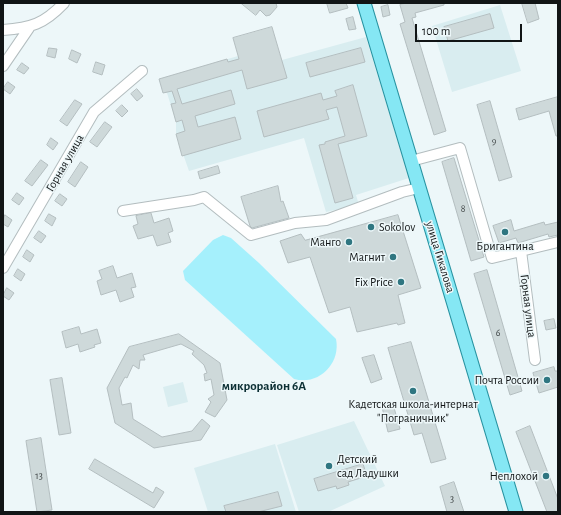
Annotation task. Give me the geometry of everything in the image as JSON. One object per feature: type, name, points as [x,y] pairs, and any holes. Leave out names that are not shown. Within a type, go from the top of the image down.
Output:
[{"type":"main road","name":"улица Гикалова","points":[[364,3],[516,512]]},
{"type":"street","points":[[3,30],[29,28],[39,24],[64,3]]},
{"type":"street","points":[[3,66],[29,28]]},
{"type":"street","name":"Горная улица","points":[[3,268],[94,112],[142,71]]},
{"type":"street","points":[[411,161],[460,148],[492,258],[558,242]]},
{"type":"street","points":[[123,211],[194,200],[204,197],[251,235],[295,223],[326,220],[402,192],[419,188]]},
{"type":"street","name":"Горная улица","points":[[521,251],[535,360]]},
{"type":"shaded area","points":[[500,5],[521,71],[452,92],[432,26]]},
{"type":"shaded area","points":[[366,37],[409,178],[356,195],[359,205],[326,212],[304,138],[189,171],[176,134],[176,122],[167,93],[163,93],[159,79],[238,56],[282,60]]},
{"type":"shaded area","points":[[223,235],[231,238],[259,263],[336,339],[337,348],[335,357],[326,371],[311,379],[294,379],[185,280],[183,271],[213,240]]},
{"type":"shaded area","points":[[183,382],[188,402],[168,407],[163,387]]},
{"type":"shaded area","name":"Детский сад Ладушки","points":[[354,421],[385,486],[328,512],[299,512],[277,445]]},
{"type":"shaded area","points":[[275,444],[296,512],[208,512],[194,468]]},
{"type":"building","points":[[241,3],[276,3],[277,7],[270,15],[266,16],[260,10],[256,15]]},
{"type":"building","points":[[327,3],[346,3],[348,8],[330,13]]},
{"type":"building","points":[[406,3],[444,3],[444,5],[415,13],[416,17],[412,18],[446,131],[434,135],[400,24],[405,22],[400,5]]},
{"type":"building","points":[[522,3],[535,3],[539,19],[528,23]]},
{"type":"building","points":[[388,5],[390,15],[383,17],[381,7]]},
{"type":"building","points":[[490,14],[494,28],[448,41],[444,27]]},
{"type":"building","points":[[353,17],[356,29],[349,30],[346,19]]},
{"type":"building","points":[[272,27],[287,78],[247,89],[242,70],[177,89],[182,104],[231,90],[235,104],[195,116],[198,127],[235,117],[241,139],[182,156],[176,134],[185,131],[182,120],[176,122],[171,104],[176,103],[172,91],[163,93],[159,79],[227,59],[228,62],[239,59],[233,38]]},
{"type":"building","points":[[49,48],[57,49],[55,58],[47,56]]},
{"type":"building","points":[[361,48],[365,62],[310,77],[306,63]]},
{"type":"building","points":[[72,50],[81,54],[77,63],[69,59]]},
{"type":"building","points":[[96,62],[105,65],[102,75],[93,72]]},
{"type":"building","points":[[22,63],[29,68],[24,74],[17,70]]},
{"type":"building","points":[[8,82],[15,87],[10,94],[3,89]]},
{"type":"building","points":[[353,85],[367,136],[338,144],[353,198],[335,203],[319,145],[345,136],[337,107],[326,110],[329,119],[264,137],[257,111],[321,93],[323,100],[337,96],[335,91]]},
{"type":"building","points":[[137,89],[143,96],[137,101],[131,94]]},
{"type":"building","points":[[558,97],[558,136],[556,136],[549,111],[519,120],[516,109]]},
{"type":"building","points":[[75,100],[82,104],[67,126],[60,121]]},
{"type":"building","points":[[490,101],[512,177],[499,181],[477,105]]},
{"type":"building","points":[[122,105],[128,111],[122,117],[116,111]]},
{"type":"building","points":[[105,122],[112,127],[97,147],[90,142]]},
{"type":"building","points":[[51,138],[58,143],[53,150],[47,145]]},
{"type":"building","points":[[454,158],[484,257],[471,261],[442,162]]},
{"type":"building","points":[[41,160],[48,165],[32,186],[25,181]]},
{"type":"building","points":[[81,162],[88,167],[75,187],[68,182]]},
{"type":"building","points":[[218,166],[220,173],[200,179],[198,172]]},
{"type":"building","points":[[278,186],[281,202],[283,201],[289,218],[252,228],[250,226],[241,197]]},
{"type":"building","points":[[17,193],[24,198],[19,205],[12,200]]},
{"type":"building","points":[[60,194],[67,199],[62,206],[55,201]]},
{"type":"building","points":[[151,213],[154,223],[169,218],[173,231],[168,233],[171,242],[157,246],[153,235],[138,239],[133,226],[138,224],[136,216]]},
{"type":"building","points":[[49,214],[56,218],[52,226],[45,221]]},
{"type":"building","points":[[5,215],[12,220],[8,227],[3,224]]},
{"type":"building","points":[[398,215],[421,288],[398,295],[405,323],[398,325],[397,323],[357,332],[350,307],[329,313],[310,257],[288,263],[280,241],[301,234],[305,240]]},
{"type":"building","points":[[511,220],[514,231],[544,222],[545,225],[558,222],[558,235],[549,237],[548,234],[518,243],[516,238],[499,243],[493,226]]},
{"type":"building","points":[[39,231],[46,236],[41,243],[34,238]]},
{"type":"building","points":[[27,250],[34,255],[30,262],[23,257]]},
{"type":"building","points":[[113,266],[117,278],[132,273],[136,287],[131,288],[134,297],[120,302],[116,290],[101,295],[97,281],[102,279],[99,271]]},
{"type":"building","points":[[18,269],[25,274],[21,281],[14,276]]},
{"type":"building","points":[[487,270],[522,391],[510,395],[474,274]]},
{"type":"building","points":[[7,288],[14,293],[9,300],[3,296]]},
{"type":"building","points":[[554,319],[556,328],[546,330],[544,321]]},
{"type":"building","points":[[79,327],[81,334],[97,329],[101,343],[94,345],[95,347],[80,352],[78,344],[66,348],[62,332]]},
{"type":"building","points":[[179,334],[220,363],[227,400],[215,417],[205,412],[211,402],[208,399],[214,395],[211,379],[205,381],[204,374],[207,373],[204,365],[192,354],[194,351],[181,344],[143,355],[145,360],[140,360],[139,369],[133,365],[127,378],[125,377],[119,388],[122,405],[131,403],[133,419],[162,437],[192,431],[202,419],[210,426],[201,440],[154,448],[115,423],[107,388],[129,347]]},
{"type":"building","name":"Кадетская школа-интернат \"Пограничник\"","points":[[411,342],[446,459],[431,463],[422,433],[414,435],[388,348]]},
{"type":"building","points":[[374,355],[382,379],[371,383],[362,358]]},
{"type":"building","name":"Почта России","points":[[554,367],[555,371],[558,371],[558,387],[539,393],[533,373]]},
{"type":"building","points":[[62,378],[71,433],[59,435],[50,380]]},
{"type":"building","points":[[393,404],[400,429],[388,432],[382,407]]},
{"type":"building","points":[[530,426],[558,499],[558,512],[547,512],[516,432]]},
{"type":"building","points":[[41,438],[52,510],[37,512],[26,441]]},
{"type":"building","points":[[95,459],[153,493],[156,487],[164,492],[154,508],[89,469]]},
{"type":"building","points":[[363,464],[367,476],[348,482],[349,485],[337,489],[336,486],[318,491],[314,479]]},
{"type":"building","points":[[454,482],[464,512],[447,512],[440,487]]},
{"type":"building","points":[[278,492],[282,506],[258,512],[226,512],[224,506]]},
{"type":"place","name":"Sokolov","points":[[371,227]]},
{"type":"place","name":"Бригантина","points":[[505,232]]},
{"type":"place","name":"Манго","points":[[349,242]]},
{"type":"place","name":"Магнит","points":[[393,257]]},
{"type":"place","name":"Fix Price","points":[[401,282]]},
{"type":"place","name":"Почта России","points":[[547,380]]},
{"type":"place","name":"Кадетская школа-интернат \"Пограничник\"","points":[[413,391]]},
{"type":"place","name":"Детский сад Ладушки","points":[[329,466]]},
{"type":"place","name":"Неплохой","points":[[546,476]]},
{"type":"district","name":"микрорайон 6А","points":[[264,386]]}]
